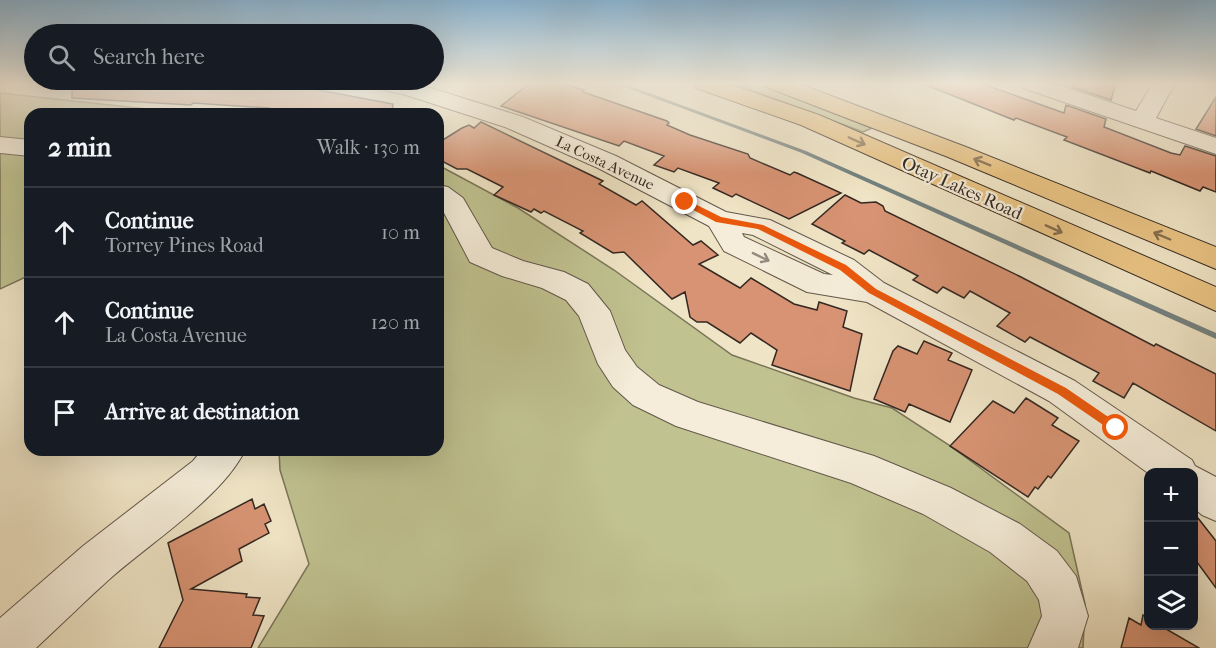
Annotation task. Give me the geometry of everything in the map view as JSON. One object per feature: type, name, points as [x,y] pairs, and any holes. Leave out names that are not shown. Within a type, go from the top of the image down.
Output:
[{"type":"main road","name":"Otay Lakes Road","points":[[791,113],[1216,300]]},
{"type":"main road","name":"Otay Lakes Road","points":[[856,113],[957,152],[1216,259]]},
{"type":"street","name":"La Costa Avenue","points":[[488,113],[514,122],[607,162],[719,220],[734,244],[818,284],[873,291],[1062,391],[1201,487]]},
{"type":"street","points":[[1117,113],[1216,146]]},
{"type":"street","points":[[1142,122],[1147,113]]},
{"type":"street","points":[[0,145],[24,147]]},
{"type":"street","points":[[444,197],[453,204],[481,255],[553,280],[577,292],[594,311],[610,355],[625,377],[646,395],[688,415],[860,468],[937,501],[1005,538],[1042,566],[1060,592],[1065,616],[1058,640],[1052,648]]},
{"type":"street","points":[[11,640],[98,561],[207,473],[221,456]]},
{"type":"green space","points":[[0,113],[24,113],[24,278],[0,289]]},
{"type":"green space","points":[[813,113],[834,113],[872,128],[863,132]]},
{"type":"green space","points":[[444,168],[518,208],[614,270],[732,355],[854,398],[892,408],[949,445],[1069,533],[1085,604],[1083,648],[258,648],[309,564],[280,470],[279,456],[444,456]]},
{"type":"building","points":[[522,113],[645,113],[667,121],[669,123],[667,125],[690,135],[748,154],[750,158],[790,175],[797,173],[841,193],[789,219],[736,194],[732,197],[713,188],[719,183],[678,168],[674,172],[654,165],[664,156],[624,141],[619,146]]},
{"type":"building","points":[[997,113],[1090,113],[1106,119],[1104,127],[1171,153],[1180,155],[1185,146],[1216,156],[1216,192],[1203,187],[1200,191],[1064,140],[1067,137],[1016,118],[1014,120]]},
{"type":"building","points":[[1206,113],[1216,113],[1216,136],[1196,129]]},
{"type":"building","points":[[481,122],[603,181],[599,184],[636,205],[642,201],[693,245],[701,241],[718,255],[699,264],[740,288],[751,278],[794,304],[817,310],[819,302],[847,311],[843,327],[862,334],[850,391],[772,365],[777,350],[751,333],[740,343],[707,322],[697,322],[690,317],[685,292],[672,299],[624,252],[613,253],[580,233],[583,231],[544,211],[541,213],[534,209],[531,212],[494,195],[503,187],[467,169],[457,169],[444,162],[444,139],[469,125],[474,128]]},
{"type":"building","points":[[845,195],[861,203],[876,202],[883,206],[885,211],[1019,276],[1154,346],[1156,344],[1216,374],[1216,431],[1133,383],[1124,398],[1093,381],[1099,373],[1030,337],[1025,342],[997,326],[1010,313],[970,291],[964,298],[943,287],[937,293],[913,280],[918,276],[869,250],[864,254],[812,224]]},
{"type":"building","points":[[924,341],[952,353],[948,360],[972,370],[950,422],[909,404],[905,412],[874,399],[893,351],[898,346],[917,354]]},
{"type":"building","points":[[1026,398],[1058,418],[1052,425],[1079,441],[1051,478],[1048,476],[1038,489],[1035,487],[1028,497],[950,446],[993,401],[1014,413]]},
{"type":"building","points":[[252,499],[255,509],[264,504],[271,521],[265,524],[269,533],[239,549],[242,561],[191,589],[247,594],[246,597],[260,598],[253,615],[264,616],[251,648],[159,648],[183,600],[168,543]]},
{"type":"building","points":[[1198,518],[1216,541],[1216,588],[1198,563]]},
{"type":"building","points":[[1143,615],[1144,630],[1168,630],[1199,648],[1121,648],[1129,618],[1141,625]]},
{"type":"waterway","points":[[699,113],[804,152],[1216,336]]},
{"type":"route","points":[[685,202],[719,220],[760,227],[843,267],[873,291],[1062,391],[1116,428]]}]
